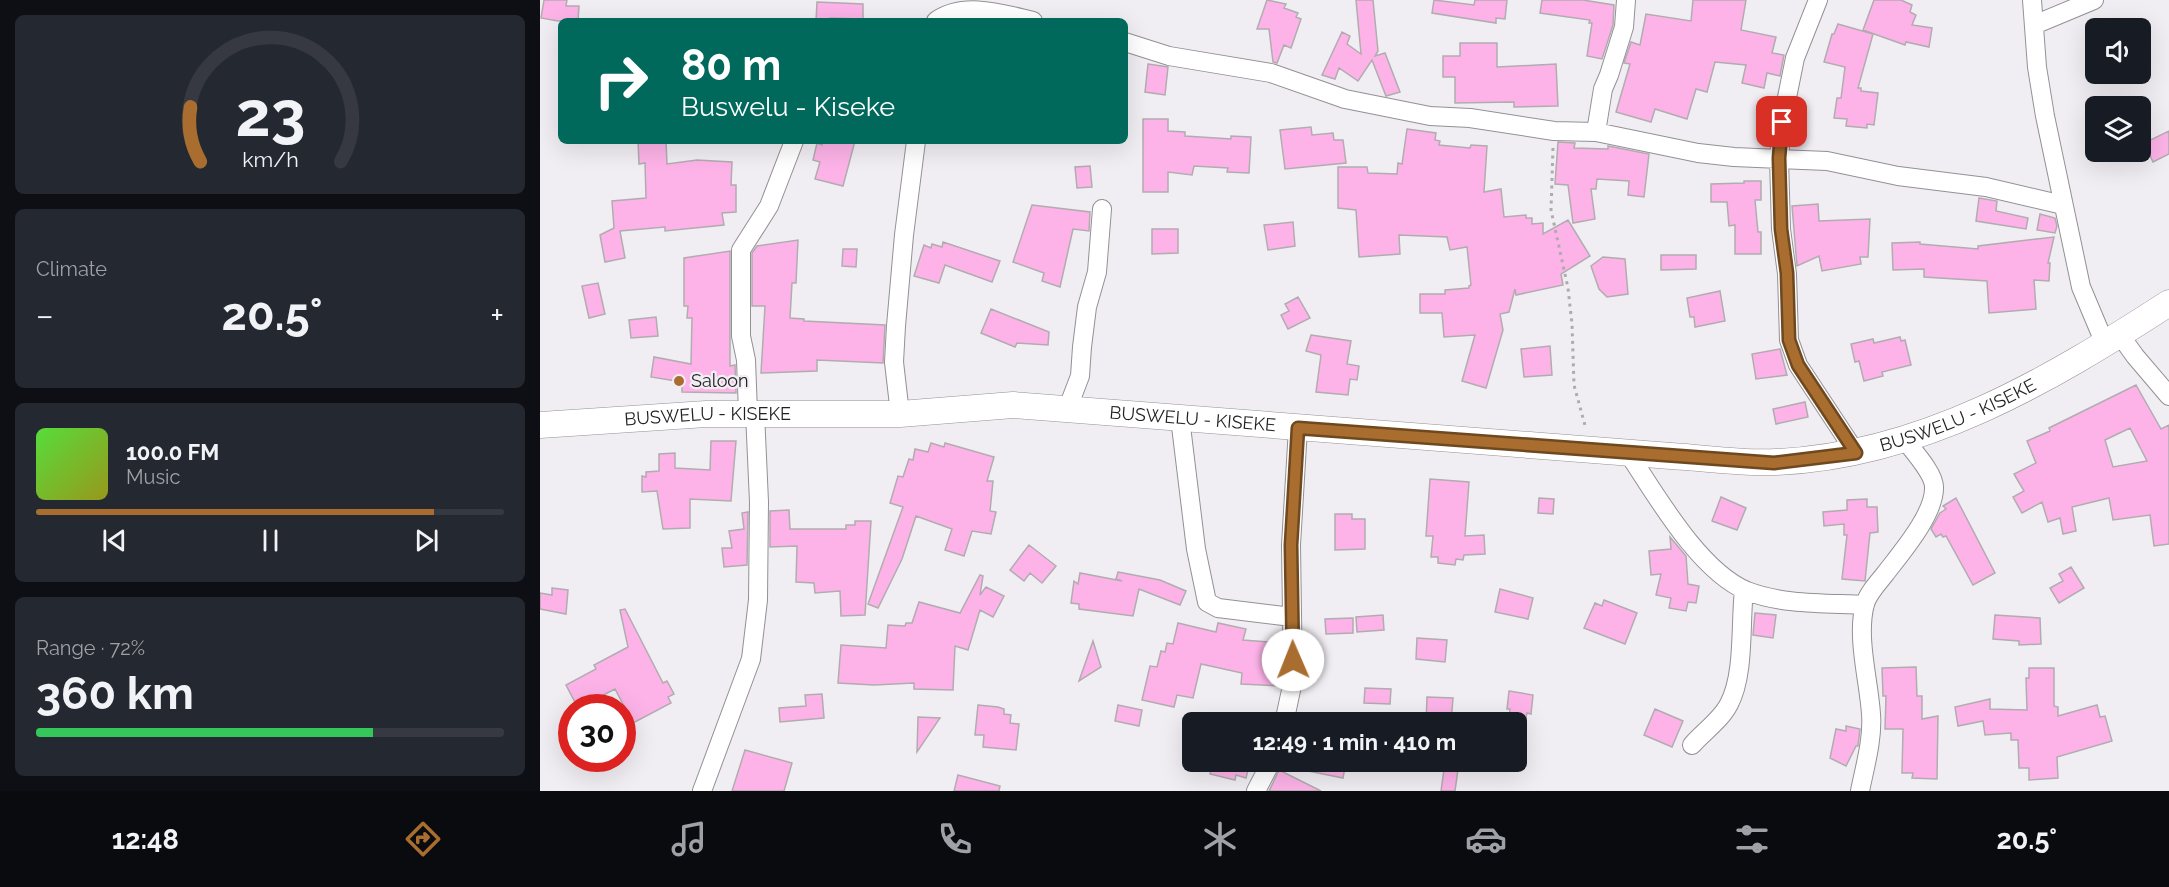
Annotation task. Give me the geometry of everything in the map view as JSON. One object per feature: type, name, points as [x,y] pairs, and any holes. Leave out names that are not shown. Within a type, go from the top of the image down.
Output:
[{"type":"main road","name":"BUSWELU - KISEKE","points":[[540,425],[751,413],[900,414],[1013,405],[1774,463],[1856,453],[1905,440],[1972,415],[2038,382],[2112,340],[2169,303]]},
{"type":"street","points":[[1596,132],[1603,88],[1624,27],[1626,0]]},
{"type":"street","points":[[1818,0],[1795,58],[1782,122],[1779,158],[1781,229],[1787,273],[1789,340],[1798,365],[1856,453]]},
{"type":"street","points":[[2032,0],[2045,116],[2081,287],[2112,340],[2135,356],[2169,396]]},
{"type":"street","points":[[2034,25],[2094,0]]},
{"type":"street","points":[[940,18],[945,14],[992,11],[1021,18]]},
{"type":"street","points":[[1128,43],[1169,56],[1270,73],[1345,99],[1430,116],[1470,118],[1554,131],[1596,132],[1698,153],[1827,161],[1898,176],[1986,187],[2064,205]]},
{"type":"street","points":[[702,791],[751,659],[758,600],[759,502],[746,360],[741,336],[741,250],[769,206],[793,144]]},
{"type":"street","points":[[900,414],[894,362],[896,326],[904,234],[916,144]]},
{"type":"street","points":[[1067,410],[1080,376],[1087,307],[1098,272],[1102,209]]},
{"type":"street","points":[[1180,418],[1196,549],[1207,602],[1218,608],[1292,617]]},
{"type":"street","points":[[1286,712],[1293,681],[1291,545],[1298,428]]},
{"type":"street","points":[[1860,791],[1872,730],[1863,660],[1865,604],[1870,593],[1925,516],[1932,499],[1934,485],[1927,469],[1905,440]]},
{"type":"street","points":[[1628,453],[1672,519],[1701,555],[1713,568],[1744,590],[1764,596],[1808,603],[1865,604]]},
{"type":"street","points":[[1692,745],[1729,704],[1737,679],[1744,590]]},
{"type":"street","points":[[1256,791],[1266,772]]},
{"type":"path","points":[[1554,131],[1551,210],[1568,288],[1574,385],[1592,450]]},
{"type":"building","points":[[544,0],[567,0],[566,6],[579,6],[578,18],[558,18],[558,21],[541,18]]},
{"type":"building","points":[[1267,0],[1286,4],[1284,8],[1298,13],[1296,17],[1301,19],[1291,48],[1284,45],[1277,63],[1273,62],[1269,29],[1257,29]]},
{"type":"building","points":[[1356,0],[1373,0],[1378,51],[1375,56],[1385,53],[1400,92],[1386,96],[1372,60],[1358,81],[1339,68],[1335,79],[1322,75],[1342,32],[1350,36],[1347,44],[1361,54]]},
{"type":"building","points":[[1434,0],[1474,5],[1475,0],[1507,0],[1505,19],[1496,18],[1496,23],[1432,13]]},
{"type":"building","points":[[1542,0],[1583,0],[1614,5],[1613,25],[1602,59],[1587,56],[1592,23],[1589,23],[1590,20],[1540,13]]},
{"type":"building","points":[[1693,0],[1746,0],[1741,30],[1776,37],[1772,53],[1784,55],[1780,76],[1767,73],[1764,88],[1742,83],[1746,65],[1715,62],[1707,92],[1696,89],[1687,119],[1655,109],[1651,122],[1616,112],[1630,64],[1624,63],[1631,42],[1640,45],[1646,14],[1691,21]]},
{"type":"building","points":[[1874,0],[1901,0],[1912,5],[1910,12],[1916,15],[1912,25],[1932,28],[1929,47],[1906,42],[1905,45],[1863,30]]},
{"type":"building","points":[[817,2],[863,4],[863,18],[816,18]]},
{"type":"building","points":[[1838,24],[1873,34],[1858,88],[1861,88],[1861,91],[1878,93],[1874,125],[1867,124],[1867,128],[1846,126],[1847,119],[1834,118],[1837,98],[1841,98],[1845,67],[1824,62],[1832,34]]},
{"type":"building","points":[[1460,43],[1497,43],[1497,67],[1556,64],[1558,106],[1514,107],[1514,102],[1455,103],[1455,77],[1443,77],[1443,56],[1460,56]]},
{"type":"building","points":[[1148,64],[1168,67],[1165,95],[1145,92]]},
{"type":"building","points":[[1143,119],[1168,119],[1168,131],[1185,132],[1185,136],[1231,139],[1231,136],[1251,137],[1249,173],[1227,172],[1228,168],[1194,166],[1192,175],[1168,172],[1168,192],[1143,192]]},
{"type":"building","points":[[1311,127],[1312,135],[1333,133],[1334,140],[1343,140],[1346,163],[1285,169],[1280,130]]},
{"type":"building","points":[[1407,129],[1436,133],[1435,140],[1440,141],[1439,145],[1470,148],[1471,145],[1487,146],[1484,192],[1501,189],[1504,217],[1526,215],[1526,218],[1532,218],[1532,224],[1543,223],[1543,234],[1568,220],[1590,256],[1561,274],[1563,285],[1516,295],[1515,289],[1509,312],[1500,314],[1503,330],[1486,388],[1462,381],[1475,335],[1444,337],[1442,313],[1420,313],[1420,294],[1445,294],[1445,290],[1469,288],[1471,285],[1467,247],[1450,250],[1447,237],[1399,235],[1400,254],[1359,257],[1356,210],[1338,208],[1338,167],[1367,167],[1368,173],[1397,174],[1398,163],[1402,164]]},
{"type":"building","points":[[2169,131],[2169,154],[2153,162],[2151,140]]},
{"type":"building","points":[[1558,142],[1575,143],[1574,148],[1608,149],[1608,146],[1649,154],[1644,197],[1628,195],[1629,181],[1597,179],[1596,189],[1591,189],[1595,219],[1573,223],[1568,185],[1555,184]]},
{"type":"building","points":[[638,144],[666,144],[667,164],[697,160],[732,162],[731,185],[736,185],[736,212],[722,213],[724,225],[665,231],[665,227],[620,231],[625,258],[605,262],[600,235],[614,228],[612,201],[646,198],[645,163],[639,164]]},
{"type":"building","points":[[817,144],[854,144],[843,186],[815,179],[820,162],[813,160]]},
{"type":"building","points":[[1090,166],[1092,187],[1077,188],[1075,167]]},
{"type":"building","points":[[1744,181],[1761,181],[1761,200],[1755,200],[1758,232],[1761,232],[1761,254],[1735,254],[1735,225],[1729,226],[1727,202],[1711,202],[1711,184],[1744,183]]},
{"type":"building","points":[[1979,198],[1997,201],[1996,211],[2028,218],[2026,229],[1976,221]]},
{"type":"building","points":[[1818,204],[1819,221],[1870,219],[1868,257],[1860,257],[1861,264],[1822,271],[1819,256],[1797,266],[1792,206]]},
{"type":"building","points":[[1032,205],[1090,212],[1089,231],[1073,229],[1060,287],[1042,281],[1044,273],[1013,262]]},
{"type":"building","points":[[2040,214],[2055,218],[2057,226],[2055,233],[2037,230]]},
{"type":"building","points":[[1293,222],[1295,246],[1268,250],[1264,225]]},
{"type":"building","points":[[1152,229],[1178,229],[1178,253],[1152,254]]},
{"type":"building","points":[[2054,237],[2048,263],[2050,263],[2049,281],[2034,280],[2036,309],[1989,313],[1987,281],[1924,277],[1924,269],[1893,270],[1892,243],[1920,242],[1920,244],[1978,249],[1978,246]]},
{"type":"building","points":[[798,240],[796,283],[792,283],[790,318],[804,319],[804,321],[885,325],[883,363],[817,360],[817,371],[761,373],[765,306],[752,306],[752,253],[757,246]]},
{"type":"building","points":[[943,242],[1000,261],[992,282],[945,265],[939,283],[914,276],[924,245],[931,248],[932,244],[942,247]]},
{"type":"building","points":[[843,249],[857,249],[856,267],[842,266]]},
{"type":"building","points":[[730,251],[730,366],[735,365],[736,393],[682,392],[682,382],[651,377],[654,357],[691,364],[692,318],[687,318],[688,306],[684,306],[684,258]]},
{"type":"building","points":[[1661,255],[1696,255],[1696,269],[1661,270]]},
{"type":"building","points":[[1603,257],[1625,259],[1628,294],[1607,297],[1599,289],[1591,266]]},
{"type":"building","points":[[598,283],[605,314],[589,318],[582,286]]},
{"type":"building","points":[[1720,291],[1725,321],[1695,327],[1694,317],[1690,317],[1687,298]]},
{"type":"building","points":[[1298,297],[1310,318],[1288,329],[1281,315],[1289,311],[1285,304]]},
{"type":"building","points":[[991,309],[1049,332],[1048,345],[1017,343],[1015,347],[981,333]]},
{"type":"building","points":[[656,317],[658,336],[631,338],[629,320]]},
{"type":"building","points":[[1311,335],[1351,341],[1347,364],[1359,366],[1357,380],[1350,379],[1348,395],[1316,392],[1321,355],[1306,351]]},
{"type":"building","points":[[1900,337],[1901,341],[1905,340],[1911,365],[1882,372],[1883,376],[1864,381],[1859,361],[1855,362],[1851,344],[1873,339],[1874,343]]},
{"type":"building","points":[[1550,346],[1552,375],[1524,377],[1521,349]]},
{"type":"building","points":[[1780,349],[1787,375],[1756,379],[1752,354]]},
{"type":"building","points":[[2136,385],[2161,429],[2169,425],[2169,544],[2154,546],[2150,515],[2113,520],[2109,498],[2072,507],[2076,531],[2063,534],[2060,518],[2048,522],[2042,502],[2022,513],[2013,497],[2024,491],[2014,474],[2036,463],[2027,441],[2050,431],[2049,428]],"holes":[[[2130,428],[2147,461],[2113,467],[2105,440]]]},
{"type":"building","points":[[1805,402],[1808,417],[1776,424],[1773,409]]},
{"type":"building","points":[[711,441],[736,441],[731,501],[690,499],[690,528],[663,529],[657,491],[642,492],[642,476],[646,477],[646,472],[659,471],[659,454],[675,453],[675,468],[710,470]]},
{"type":"building","points":[[931,443],[944,447],[945,443],[994,457],[987,481],[993,481],[990,511],[996,512],[991,534],[972,531],[964,556],[945,550],[952,529],[916,516],[902,559],[878,608],[868,604],[903,507],[890,503],[898,476],[903,477],[909,459],[913,460],[915,449],[928,452]]},
{"type":"building","points":[[1430,479],[1469,482],[1465,536],[1484,535],[1485,554],[1464,555],[1463,560],[1456,559],[1455,565],[1438,563],[1438,557],[1431,557],[1433,536],[1426,536]]},
{"type":"building","points":[[1721,497],[1746,508],[1737,530],[1712,521]]},
{"type":"building","points":[[1539,498],[1554,499],[1553,514],[1538,513]]},
{"type":"building","points":[[1956,498],[1995,573],[1973,585],[1946,536],[1943,537],[1941,534],[1936,537],[1931,529],[1940,513],[1946,509],[1943,506]]},
{"type":"building","points":[[1867,499],[1867,507],[1877,507],[1878,532],[1870,533],[1865,581],[1842,579],[1847,535],[1844,535],[1844,524],[1824,526],[1823,512],[1847,510],[1847,500]]},
{"type":"building","points":[[789,510],[790,529],[846,529],[846,525],[855,525],[855,521],[871,521],[865,615],[841,616],[840,591],[815,593],[814,583],[796,582],[797,546],[770,547],[770,511]]},
{"type":"building","points":[[748,512],[747,565],[724,567],[722,548],[732,548],[729,531],[744,529],[742,513]]},
{"type":"building","points":[[1335,514],[1352,514],[1352,519],[1365,519],[1365,549],[1335,550]]},
{"type":"building","points":[[1670,537],[1686,556],[1688,584],[1699,586],[1696,603],[1688,602],[1686,611],[1669,608],[1671,598],[1656,595],[1661,574],[1651,575],[1649,551],[1671,549]]},
{"type":"building","points":[[1029,545],[1056,566],[1042,583],[1030,573],[1024,581],[1010,570]]},
{"type":"building","points":[[2071,567],[2084,588],[2059,603],[2050,588],[2063,581],[2059,574]]},
{"type":"building","points":[[1118,572],[1160,580],[1186,591],[1180,605],[1139,589],[1133,616],[1079,609],[1079,604],[1071,603],[1074,581],[1078,584],[1080,573],[1122,581],[1116,579]]},
{"type":"building","points":[[980,575],[983,576],[980,595],[986,587],[1004,596],[993,617],[980,610],[968,650],[955,646],[953,690],[914,689],[914,683],[874,685],[838,683],[841,645],[886,648],[888,625],[905,626],[906,623],[912,623],[919,602],[960,613]]},
{"type":"building","points":[[552,588],[568,590],[566,614],[540,609],[540,593],[552,595]]},
{"type":"building","points":[[1500,589],[1533,598],[1528,619],[1495,612]]},
{"type":"building","points":[[1604,600],[1637,613],[1625,644],[1584,628],[1595,603],[1602,606]]},
{"type":"building","points":[[625,609],[663,683],[667,681],[674,694],[668,697],[671,703],[636,721],[636,694],[618,694],[615,689],[605,694],[571,694],[566,685],[596,669],[594,665],[628,647],[620,610]]},
{"type":"building","points":[[1755,613],[1776,615],[1773,638],[1753,635]]},
{"type":"building","points":[[1383,615],[1384,630],[1357,632],[1356,617]]},
{"type":"building","points":[[1995,615],[2040,618],[2041,644],[2019,645],[2019,641],[1993,639]]},
{"type":"building","points":[[1353,618],[1353,633],[1326,634],[1325,619]]},
{"type":"building","points":[[1178,623],[1216,632],[1218,623],[1246,629],[1243,640],[1281,643],[1281,686],[1241,684],[1242,673],[1201,664],[1193,698],[1177,695],[1174,707],[1142,700],[1150,666],[1157,667],[1161,651],[1165,652],[1167,643],[1173,644]]},
{"type":"building","points":[[1417,638],[1447,640],[1445,662],[1416,659]]},
{"type":"building","points":[[1093,641],[1101,667],[1079,681]]},
{"type":"building","points":[[1916,667],[1917,696],[1922,696],[1922,719],[1938,716],[1937,779],[1912,778],[1913,773],[1902,773],[1903,729],[1885,729],[1886,696],[1883,696],[1882,668]]},
{"type":"building","points":[[2029,668],[2054,668],[2054,706],[2058,707],[2058,716],[2097,705],[2100,717],[2105,716],[2112,741],[2057,757],[2058,778],[2029,780],[2029,768],[2019,768],[2018,740],[2011,740],[2011,733],[1985,735],[1983,721],[1958,726],[1955,707],[1990,699],[1990,709],[2027,710],[2026,678],[2029,678]]},
{"type":"building","points":[[1365,688],[1391,689],[1390,704],[1364,703]]},
{"type":"building","points":[[1509,691],[1533,695],[1531,714],[1510,712],[1510,709],[1507,709]]},
{"type":"building","points":[[822,694],[824,718],[780,722],[779,708],[806,706],[805,695]]},
{"type":"building","points":[[1427,697],[1453,698],[1452,712],[1426,712]]},
{"type":"building","points":[[978,705],[1004,709],[1004,714],[1011,715],[1010,723],[1019,724],[1016,750],[983,747],[984,735],[975,735]]},
{"type":"building","points":[[1118,705],[1142,710],[1139,726],[1115,721]]},
{"type":"building","points":[[1655,709],[1683,721],[1672,747],[1644,735]]},
{"type":"building","points":[[918,717],[940,718],[917,752]]},
{"type":"building","points":[[1846,726],[1860,729],[1858,746],[1846,766],[1830,758],[1836,729],[1846,731]]},
{"type":"building","points":[[745,750],[792,763],[784,791],[732,791]]},
{"type":"building","points":[[1210,772],[1248,772],[1246,778],[1236,775],[1235,780],[1210,774]]},
{"type":"building","points":[[1278,772],[1283,772],[1321,791],[1269,791]]},
{"type":"building","points":[[1313,772],[1344,772],[1343,778]]},
{"type":"building","points":[[1444,772],[1458,772],[1455,791],[1441,791]]},
{"type":"building","points":[[958,775],[1000,786],[999,791],[954,791]]},
{"type":"place","name":"Saloon","points":[[679,381]]},
{"type":"route","points":[[1293,660],[1291,545],[1298,428],[1774,463],[1856,453],[1798,365],[1789,340],[1787,273],[1781,229],[1779,158],[1782,122]]}]
